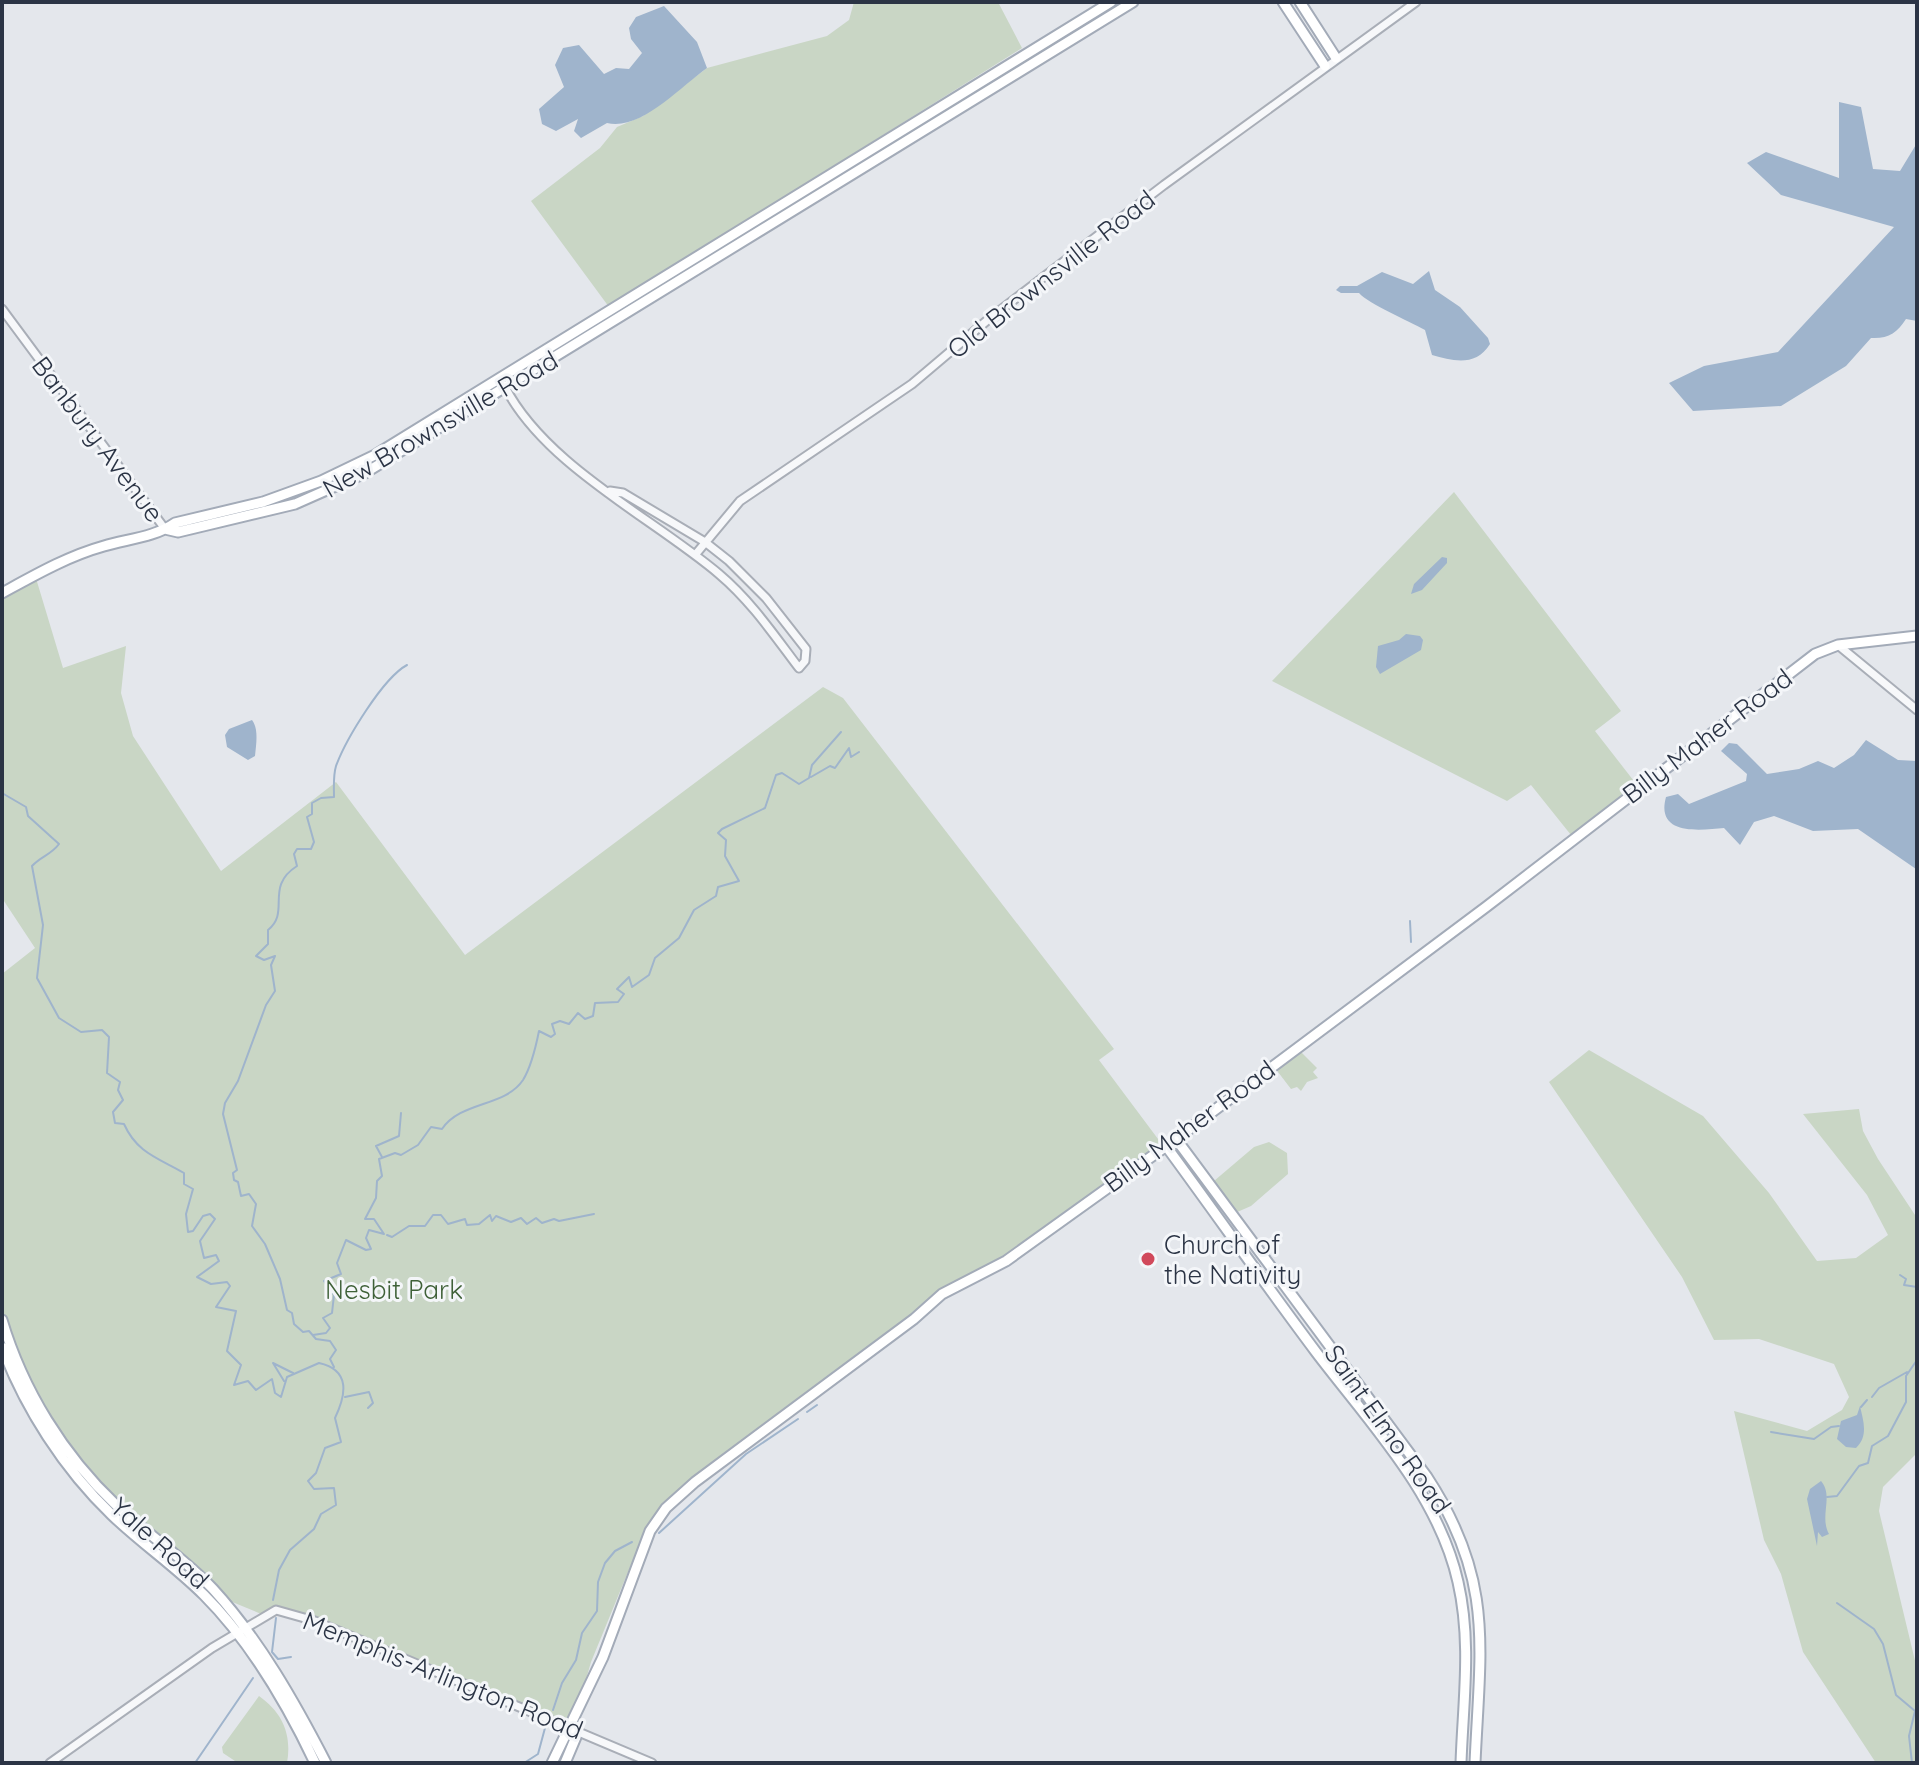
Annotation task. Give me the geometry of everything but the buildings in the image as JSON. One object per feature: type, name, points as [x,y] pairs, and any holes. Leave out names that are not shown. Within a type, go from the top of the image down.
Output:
[{"type":"main road","name":"New Brownsville Road","points":[[165,529],[178,532],[247,518],[321,494],[365,473],[1111,2]]},
{"type":"main road","name":"New Brownsville Road","points":[[504,384],[1133,2]]},
{"type":"main road","points":[[1283,2],[1325,66]]},
{"type":"main road","points":[[1300,2],[1336,58]]},
{"type":"main road","points":[[2,593],[70,558],[165,529]]},
{"type":"main road","name":"Billy Maher Road","points":[[572,1727],[631,1585],[644,1543],[674,1501],[914,1319],[942,1294],[1006,1261],[1176,1139],[1486,907],[1815,654],[1838,645],[1917,636]]},
{"type":"main road","name":"Saint Elmo Road","points":[[1176,1139],[1427,1477],[1453,1523],[1473,1577],[1482,1658],[1475,1763]]},
{"type":"main road","name":"Saint Elmo Road","points":[[1166,1146],[1421,1493],[1442,1535],[1458,1580],[1468,1661],[1461,1763]]},
{"type":"main road","points":[[1200,1192],[1210,1185]]},
{"type":"main road","points":[[1221,1220],[1230,1213]]},
{"type":"main road","name":"Yale Road","points":[[2,1320],[29,1388],[77,1462],[114,1503],[213,1589],[286,1706],[315,1763]]},
{"type":"main road","name":"Yale Road","points":[[2,1347],[36,1418],[71,1467],[111,1514],[206,1596],[239,1630],[292,1700],[326,1763]]},
{"type":"main road","points":[[1458,1580],[1473,1577]]},
{"type":"main road","points":[[552,1763],[572,1727]]},
{"type":"main road","points":[[565,1763],[576,1737],[572,1727]]},
{"type":"street","name":"Old Brownsville Road","points":[[695,555],[740,501],[912,384],[990,318],[1325,66],[1416,2]]},
{"type":"street","name":"Banbury Avenue","points":[[2,309],[165,529]]},
{"type":"street","points":[[504,384],[558,451],[610,491],[695,555],[747,601],[799,668],[803,664],[806,649],[744,574],[705,542],[623,493],[610,491]]},
{"type":"street","points":[[1838,645],[1917,710]]},
{"type":"street","name":"Memphis-Arlington Road","points":[[50,1763],[239,1630],[276,1610],[300,1615],[652,1763]]},
{"type":"green space","points":[[854,2],[998,2],[1022,48],[609,307],[531,201],[600,148],[617,127],[643,116],[707,68],[827,36],[849,20]]},
{"type":"green space","points":[[1454,492],[1621,711],[1595,731],[1637,785],[1571,835],[1531,785],[1507,801],[1272,681]]},
{"type":"green space","name":"Nesbit Park","points":[[35,575],[63,668],[126,646],[121,693],[133,736],[221,871],[336,782],[465,955],[823,687],[843,698],[1114,1049],[1099,1060],[1164,1147],[1000,1264],[946,1291],[656,1513],[644,1533],[591,1662],[572,1728],[307,1620],[276,1613],[266,1616],[191,1585],[85,1489],[2,1351],[2,974],[35,948],[2,898],[2,592]]},
{"type":"green space","points":[[1589,1050],[1703,1116],[1769,1193],[1817,1261],[1856,1258],[1888,1235],[1867,1195],[1803,1114],[1859,1109],[1863,1131],[1917,1218],[1917,1453],[1883,1487],[1879,1511],[1917,1669],[1917,1763],[1876,1763],[1803,1652],[1781,1574],[1764,1540],[1734,1411],[1807,1431],[1842,1410],[1849,1397],[1834,1364],[1759,1339],[1714,1340],[1682,1277],[1549,1082]]},
{"type":"green space","points":[[1300,1051],[1317,1068],[1313,1072],[1318,1078],[1307,1082],[1301,1091],[1297,1087],[1291,1089],[1278,1072],[1279,1065]]},
{"type":"green space","points":[[1269,1142],[1287,1153],[1288,1174],[1251,1206],[1235,1213],[1214,1181],[1254,1147]]},
{"type":"green space","points":[[259,1696],[284,1725],[288,1743],[287,1763],[238,1763],[223,1753],[222,1747]]},
{"type":"water","points":[[664,6],[697,42],[707,68],[646,114],[620,124],[607,123],[581,138],[574,131],[578,119],[556,131],[542,124],[539,109],[564,87],[555,65],[563,48],[579,45],[604,74],[616,68],[629,69],[642,53],[631,39],[629,28],[636,17]]},
{"type":"water","points":[[1839,102],[1861,107],[1873,169],[1900,171],[1917,143],[1917,321],[1906,319],[1892,334],[1871,338],[1846,366],[1781,406],[1693,411],[1669,383],[1704,366],[1778,352],[1894,227],[1781,195],[1747,163],[1766,152],[1839,178]]},
{"type":"water","points":[[1429,271],[1435,290],[1460,307],[1488,338],[1490,344],[1478,356],[1456,360],[1432,355],[1425,330],[1359,293],[1336,290],[1340,286],[1357,286],[1382,272],[1413,284]]},
{"type":"water","points":[[1442,557],[1447,558],[1447,563],[1422,590],[1411,594],[1414,584]]},
{"type":"water","points":[[1406,634],[1420,636],[1423,640],[1421,650],[1380,674],[1376,667],[1378,646],[1399,640]]},
{"type":"water","points":[[252,720],[256,747],[255,756],[248,760],[227,747],[225,735],[229,729]]},
{"type":"water","points":[[1866,740],[1898,760],[1917,761],[1916,869],[1858,829],[1813,831],[1774,816],[1754,822],[1740,845],[1724,828],[1693,830],[1674,825],[1667,819],[1664,810],[1666,797],[1678,794],[1689,804],[1746,781],[1747,774],[1721,751],[1729,743],[1737,744],[1767,774],[1799,769],[1818,761],[1834,768],[1854,755]]},
{"type":"water","points":[[1860,1406],[1863,1438],[1856,1448],[1846,1447],[1837,1439],[1841,1421],[1857,1415]]},
{"type":"water","points":[[1821,1481],[1826,1493],[1825,1520],[1829,1534],[1822,1537],[1818,1532],[1817,1546],[1807,1499],[1810,1489]]},
{"type":"waterway","points":[[334,1367],[330,1359],[336,1350],[330,1341],[316,1339],[309,1331],[303,1332],[294,1324],[292,1313],[287,1310],[280,1279],[265,1244],[252,1226],[256,1204],[249,1194],[241,1196],[238,1182],[234,1180],[233,1173],[237,1170],[223,1114],[266,1005],[275,991],[271,965],[275,956],[264,960],[256,956],[268,944],[268,930],[278,915],[282,882],[297,866],[294,854],[297,849],[311,849],[314,842],[307,817],[312,814],[312,803],[321,798],[334,797],[335,770],[348,741],[387,682],[407,665]]},
{"type":"waterway","points":[[313,1335],[326,1333],[330,1328],[323,1318],[332,1313],[334,1295],[324,1281],[341,1274],[337,1263],[346,1240],[366,1250],[371,1249],[366,1238],[369,1230],[384,1234],[374,1219],[365,1219],[376,1198],[377,1181],[382,1176],[379,1159],[395,1153],[401,1155],[418,1145],[431,1127],[442,1129],[460,1113],[515,1089],[528,1069],[539,1031],[551,1037],[555,1034],[552,1024],[560,1021],[569,1024],[578,1013],[585,1019],[593,1016],[595,1003],[618,1002],[624,994],[617,989],[629,977],[632,987],[649,975],[655,958],[679,938],[694,910],[716,896],[718,887],[739,881],[725,856],[726,840],[718,833],[765,808],[776,775],[782,773],[799,784],[809,778],[812,765],[841,732]]},
{"type":"waterway","points":[[811,777],[830,766],[835,768],[849,748],[851,757],[859,752]]},
{"type":"waterway","points":[[2,793],[26,807],[28,816],[59,844],[32,866],[43,925],[37,978],[59,1018],[81,1032],[102,1030],[109,1037],[107,1073],[120,1082],[118,1090],[123,1100],[113,1112],[115,1123],[124,1124],[135,1142],[149,1154],[184,1173],[184,1184],[193,1189],[186,1214],[188,1232],[193,1231],[203,1216],[210,1214],[215,1219],[200,1241],[204,1258],[216,1255],[219,1261],[197,1277],[211,1284],[227,1282],[230,1286],[216,1307],[236,1311],[227,1351],[241,1365],[234,1385],[248,1381],[256,1390],[272,1379],[275,1393],[281,1397],[287,1377],[319,1363],[337,1371],[341,1377],[342,1401],[335,1418],[341,1442],[325,1448],[316,1473],[308,1481],[314,1489],[334,1488],[336,1505],[321,1514],[314,1529],[290,1550],[279,1570],[273,1600]]},
{"type":"waterway","points":[[1410,921],[1411,942]]},
{"type":"waterway","points":[[382,1157],[376,1146],[399,1136],[401,1113]]},
{"type":"waterway","points":[[387,1235],[392,1237],[409,1226],[425,1226],[433,1215],[441,1215],[448,1224],[465,1219],[467,1225],[479,1224],[490,1215],[492,1221],[496,1216],[511,1222],[521,1218],[527,1224],[536,1218],[542,1223],[594,1214]]},
{"type":"waterway","points":[[1900,1275],[1906,1279],[1904,1285],[1917,1287]]},
{"type":"waterway","points":[[1827,1497],[1837,1496],[1859,1466],[1868,1463],[1872,1446],[1888,1436],[1906,1402],[1906,1376],[1917,1360]]},
{"type":"waterway","points":[[284,1381],[273,1363],[293,1373]]},
{"type":"waterway","points":[[1872,1397],[1879,1388],[1907,1372]]},
{"type":"waterway","points":[[345,1397],[369,1392],[373,1403],[368,1408]]},
{"type":"waterway","points":[[1861,1407],[1867,1400]]},
{"type":"waterway","points":[[807,1412],[817,1405]]},
{"type":"waterway","points":[[659,1533],[746,1454],[798,1419]]},
{"type":"waterway","points":[[1771,1432],[1814,1439],[1831,1427],[1839,1426]]},
{"type":"waterway","points":[[553,1710],[562,1683],[576,1660],[582,1633],[597,1611],[598,1582],[605,1563],[615,1551],[632,1542]]},
{"type":"waterway","points":[[1837,1603],[1874,1629],[1883,1644],[1896,1695],[1915,1711],[1909,1736],[1912,1763]]},
{"type":"waterway","points":[[276,1618],[272,1652],[278,1659],[291,1657]]},
{"type":"waterway","points":[[195,1763],[253,1678]]},
{"type":"waterway","points":[[524,1763],[538,1754],[545,1728]]},
{"type":"place","name":"Church of the Nativity","points":[[1148,1259]]}]
